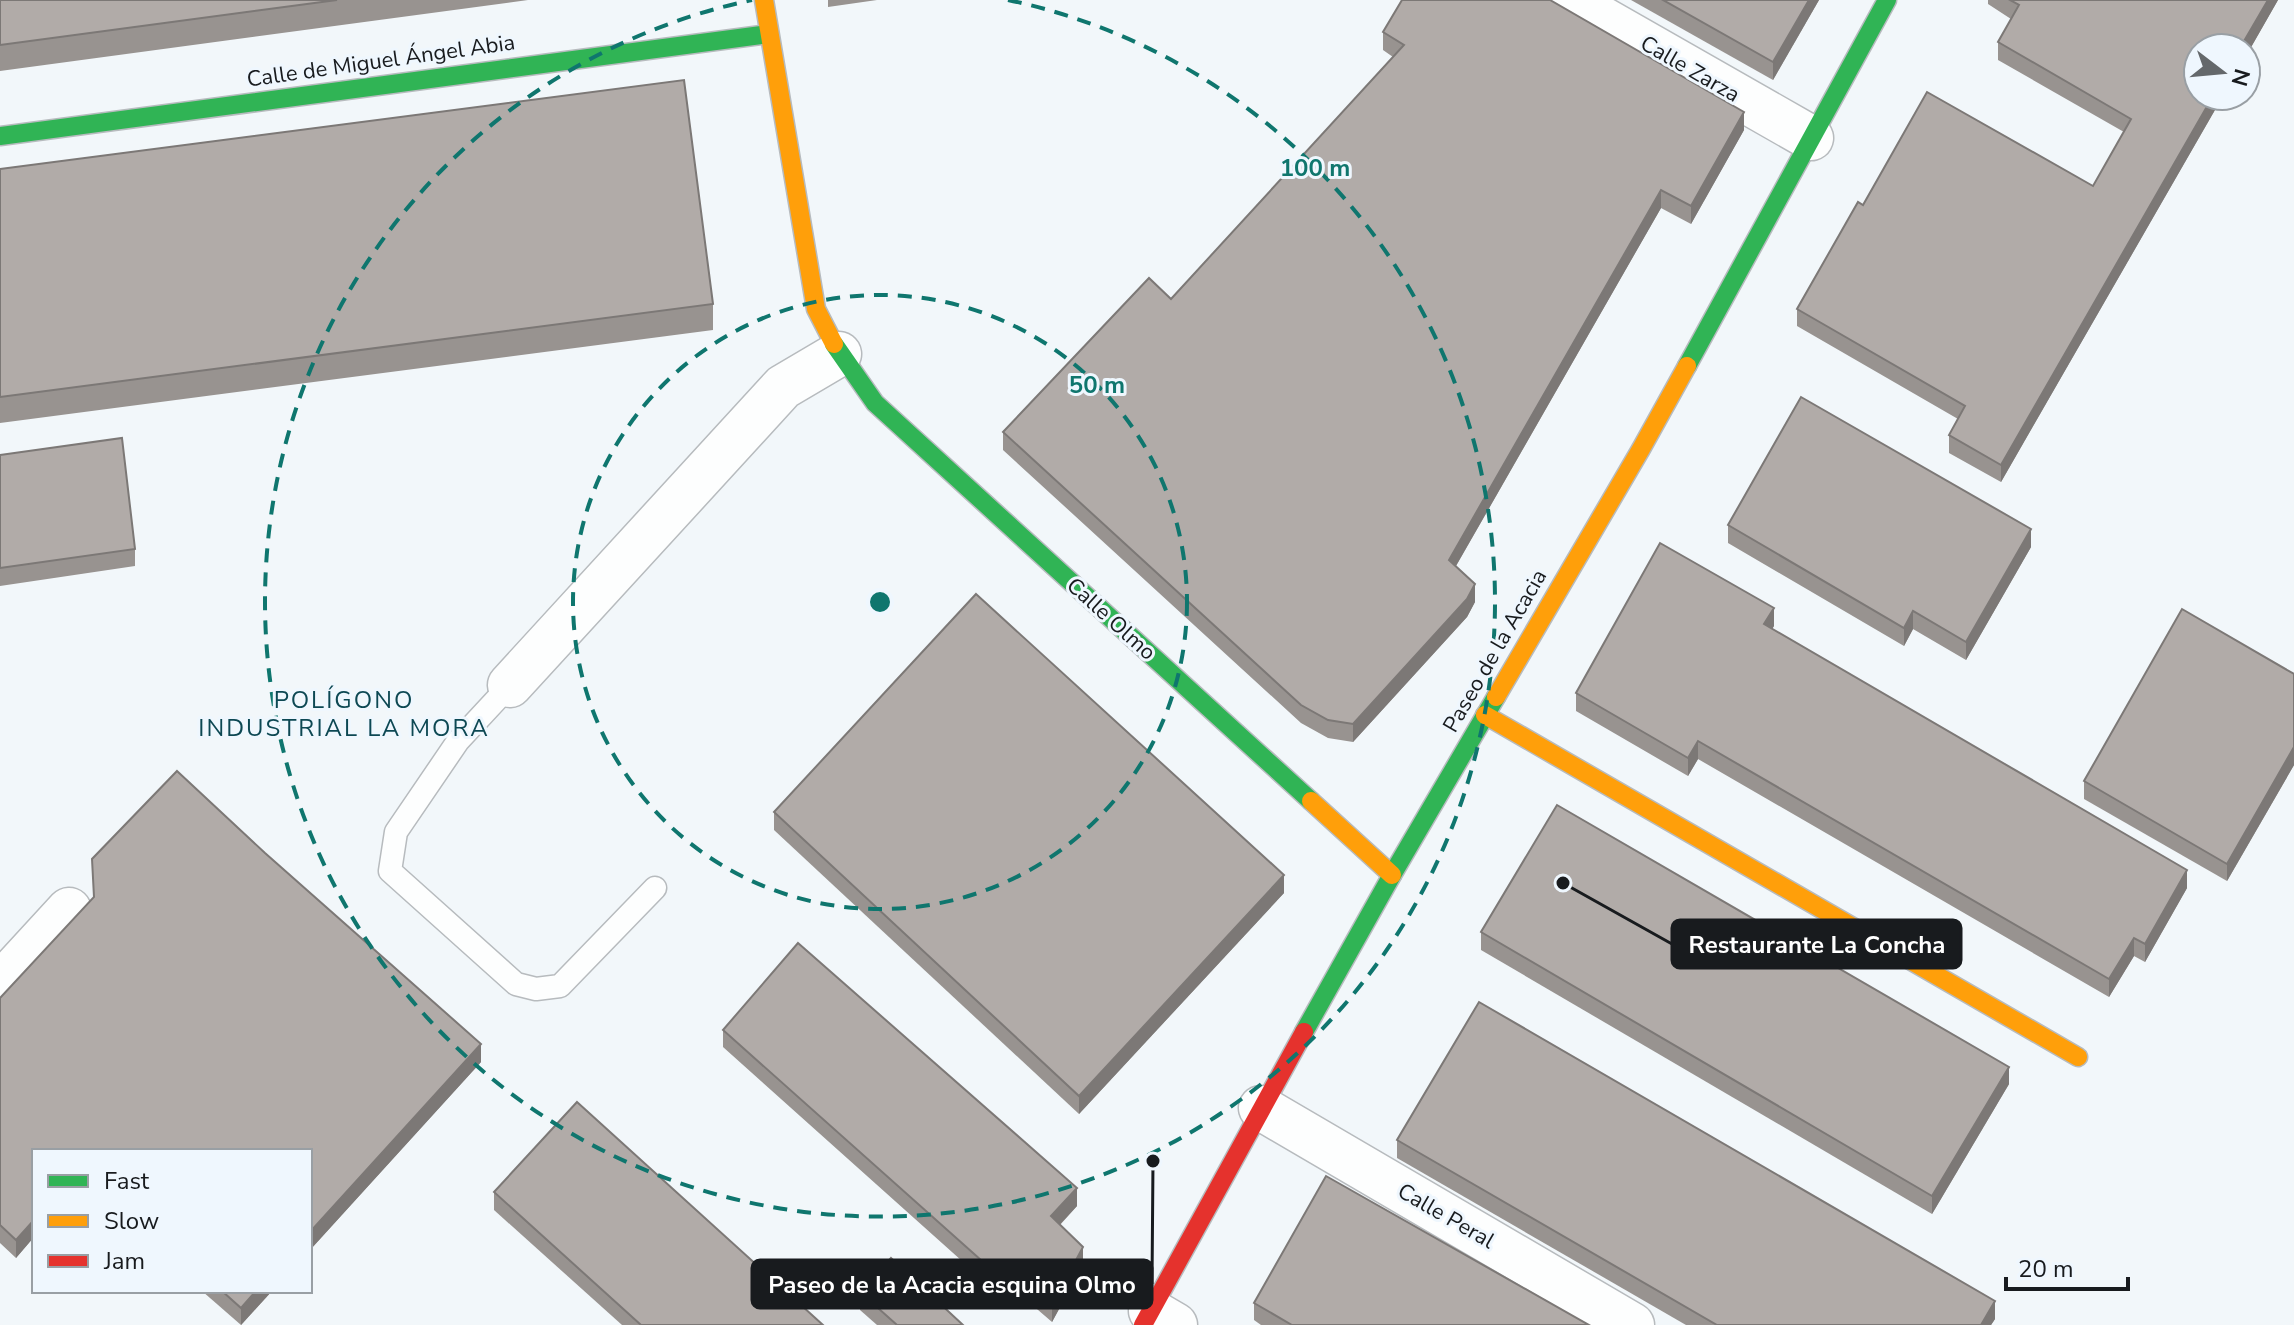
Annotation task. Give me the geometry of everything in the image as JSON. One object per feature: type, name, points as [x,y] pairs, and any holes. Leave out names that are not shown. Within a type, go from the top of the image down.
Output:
[{"type":"street","name":"Calle Olmo","points":[[764,0],[816,309],[839,354],[875,403],[1392,875]]},
{"type":"street","name":"Calle Zarza","points":[[1569,0],[1811,138]]},
{"type":"street","name":"Paseo de la Acacia","points":[[1156,1320],[1261,1108],[1392,875],[1641,449],[1887,0]]},
{"type":"street","name":"Calle de Miguel Ángel Abia","points":[[0,136],[769,34]]},
{"type":"street","points":[[510,685],[783,387],[839,354]]},
{"type":"street","points":[[1485,715],[2078,1057]]},
{"type":"street","points":[[0,985],[69,910]]},
{"type":"street","name":"Calle Peral","points":[[1261,1108],[1632,1325]]},
{"type":"lane","points":[[510,685],[458,741],[396,832],[390,871],[516,984],[536,989],[560,986],[655,888]]},
{"type":"building","points":[[0,0],[337,0],[0,45]]},
{"type":"building","points":[[1402,0],[1550,0],[1744,112],[1691,206],[1661,190],[1449,560],[1475,584],[1467,599],[1353,724],[1328,720],[1301,705],[1003,432],[1149,278],[1171,299],[1404,45],[1383,32]]},
{"type":"building","points":[[1663,0],[1809,0],[1773,62]]},
{"type":"building","points":[[2010,0],[2268,0],[2249,32],[2182,32],[2182,112],[2204,112],[2001,465],[1949,435],[1965,406],[1797,309],[1858,202],[1863,205],[1927,92],[2093,186],[2131,119],[1998,42],[2019,5]]},
{"type":"building","points":[[684,80],[713,304],[0,397],[0,169]]},
{"type":"building","points":[[1801,397],[2031,529],[1966,642],[1913,611],[1904,628],[1728,525]]},
{"type":"building","points":[[122,438],[135,549],[0,568],[0,455]]},
{"type":"building","points":[[1660,543],[1774,608],[1764,624],[2187,870],[2145,944],[2134,938],[2109,979],[1698,741],[1688,758],[1576,693]]},
{"type":"building","points":[[976,594],[1284,875],[1079,1096],[774,812]]},
{"type":"building","points":[[2182,609],[2294,674],[2294,747],[2227,864],[2084,781]]},
{"type":"building","points":[[177,771],[481,1044],[312,1230],[312,1149],[32,1149],[32,1222],[16,1240],[0,1225],[0,998],[94,897],[92,859]]},
{"type":"building","points":[[1557,805],[2009,1067],[1932,1196],[1481,932]]},
{"type":"building","points":[[798,943],[1077,1188],[1051,1216],[1083,1247],[1052,1305],[1008,1266],[1000,1277],[723,1030]]},
{"type":"building","points":[[1479,1002],[1995,1301],[1981,1325],[1717,1325],[1397,1140]]},
{"type":"building","points":[[577,1102],[823,1325],[641,1325],[494,1192]]},
{"type":"building","points":[[1326,1176],[1589,1325],[1292,1325],[1254,1303]]},
{"type":"building","points":[[891,1258],[963,1325],[897,1325],[860,1292]]},
{"type":"building","points":[[224,1293],[254,1293],[241,1308]]},
{"type":"traffic: fast","points":[[1687,366],[1887,0]]},
{"type":"traffic: fast","points":[[0,136],[769,34]]},
{"type":"traffic: fast","points":[[834,344],[875,403],[1311,801]]},
{"type":"traffic: fast","points":[[1304,1032],[1496,697]]},
{"type":"traffic: slow","points":[[764,0],[816,309],[834,344]]},
{"type":"traffic: slow","points":[[1496,697],[1687,366]]},
{"type":"traffic: slow","points":[[1485,715],[2078,1057]]},
{"type":"traffic: slow","points":[[1311,801],[1392,875]]},
{"type":"traffic: jam","points":[[1143,1325],[1304,1032]]},
{"type":"place","name":"Restaurante La Concha","points":[[1563,883]]},
{"type":"place","name":"Paseo de la Acacia esquina Olmo","points":[[1153,1161]]},
{"type":"district","name":"POLÍGONO INDUSTRIAL LA MORA","points":[[344,714]]}]
